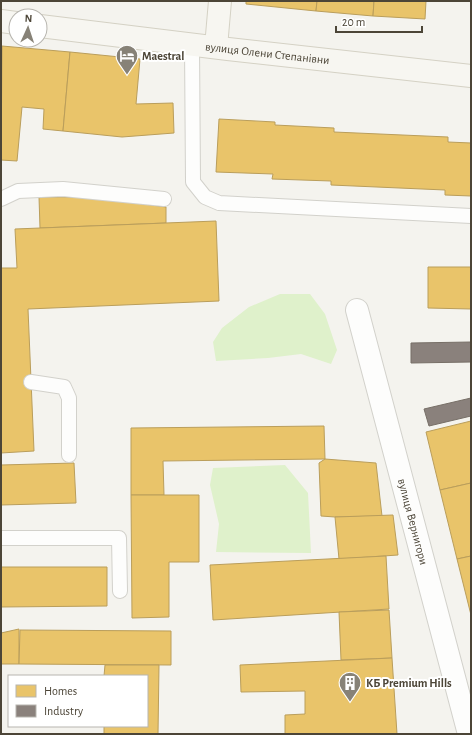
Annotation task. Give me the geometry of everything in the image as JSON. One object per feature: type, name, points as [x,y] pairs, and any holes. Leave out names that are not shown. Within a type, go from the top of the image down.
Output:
[{"type":"street","points":[[216,48],[220,1]]},
{"type":"street","name":"вулиця Олени Степанівни","points":[[48,27],[216,48],[471,76]]},
{"type":"street","name":"вулиця Вернигори","points":[[357,310],[469,734]]},
{"type":"lane","points":[[192,45],[193,182],[205,197],[219,203],[471,216]]},
{"type":"lane","points":[[1,200],[18,191],[63,189],[164,199]]},
{"type":"lane","points":[[31,382],[64,386],[69,398],[69,454]]},
{"type":"lane","points":[[1,538],[119,538],[120,591]]},
{"type":"green space","points":[[280,294],[310,294],[325,314],[337,350],[331,364],[301,354],[268,358],[216,361],[213,342],[222,328],[249,307]]},
{"type":"green space","points":[[285,465],[308,493],[311,553],[216,552],[219,524],[210,485],[213,468]]},
{"type":"building: Homes","points":[[246,1],[317,1],[316,11],[246,4]]},
{"type":"building: Homes","points":[[317,1],[374,1],[373,16],[316,11]]},
{"type":"building: Homes","points":[[374,1],[426,1],[425,19],[373,16]]},
{"type":"building: Homes","points":[[2,46],[8,47],[8,48],[70,52],[63,131],[43,129],[44,109],[22,107],[17,161],[1,160]]},
{"type":"building: Homes","points":[[70,52],[140,59],[136,104],[173,103],[174,133],[122,137],[63,131]]},
{"type":"building: Homes","points":[[219,119],[275,122],[275,125],[334,128],[334,132],[448,137],[448,142],[471,143],[471,196],[445,195],[445,190],[331,185],[331,181],[272,179],[273,174],[216,172]]},
{"type":"building: Homes","points":[[39,197],[92,197],[166,207],[166,223],[40,228]]},
{"type":"building: Homes","points":[[216,221],[219,301],[28,309],[34,451],[1,453],[1,268],[17,268],[15,229]]},
{"type":"building: Homes","points":[[428,267],[471,267],[471,309],[428,308]]},
{"type":"building: Homes","points":[[471,421],[471,483],[440,490],[426,432]]},
{"type":"building: Homes","points":[[324,426],[325,459],[163,461],[164,495],[131,495],[131,428]]},
{"type":"building: Homes","points":[[325,459],[376,463],[382,516],[321,516],[319,463]]},
{"type":"building: Homes","points":[[74,463],[76,503],[1,505],[1,465]]},
{"type":"building: Homes","points":[[471,483],[471,556],[457,559],[440,490]]},
{"type":"building: Homes","points":[[131,495],[199,495],[199,562],[169,562],[169,617],[132,618]]},
{"type":"building: Homes","points":[[393,515],[398,555],[339,559],[335,517]]},
{"type":"building: Homes","points":[[386,556],[389,609],[213,620],[210,565]]},
{"type":"building: Homes","points":[[471,556],[471,615],[457,559]]},
{"type":"building: Homes","points":[[1,567],[107,567],[107,606],[1,607]]},
{"type":"building: Homes","points":[[389,610],[392,658],[341,660],[339,612]]},
{"type":"building: Homes","points":[[19,629],[19,664],[1,664],[1,633]]},
{"type":"building: Homes","points":[[20,630],[171,631],[171,665],[19,664]]},
{"type":"building: Homes","name":"КБ Premium Hills","points":[[392,658],[397,734],[285,734],[285,715],[305,714],[305,691],[241,692],[240,665]]},
{"type":"building: Homes","points":[[105,665],[159,665],[158,734],[104,734],[104,727],[148,727],[148,675],[104,675]]},
{"type":"building: Industry","points":[[471,342],[471,362],[411,363],[411,343]]},
{"type":"building: Industry","points":[[471,398],[471,416],[429,426],[424,409]]},
{"type":"place","name":"Maestral","points":[[127,76]]},
{"type":"place","name":"КБ Premium Hills","points":[[350,702]]}]
